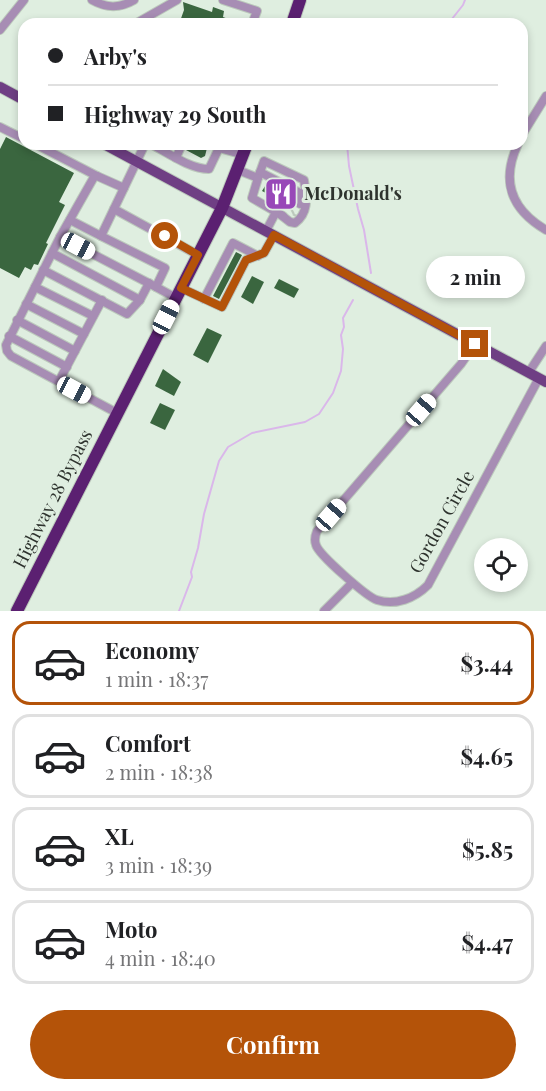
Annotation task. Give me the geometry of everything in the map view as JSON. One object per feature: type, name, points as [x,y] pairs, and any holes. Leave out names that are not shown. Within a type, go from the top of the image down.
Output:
[{"type":"highway","points":[[294,18],[300,0]]},
{"type":"highway","name":"Highway 28 Bypass","points":[[17,611],[222,208],[245,150]]},
{"type":"main road","points":[[0,87],[18,97]]},
{"type":"main road","points":[[116,150],[543,380]]},
{"type":"street","points":[[0,30],[24,0]]},
{"type":"street","points":[[92,0],[110,7],[134,0]]},
{"type":"street","points":[[146,18],[177,0]]},
{"type":"street","points":[[223,0],[256,11],[254,18]]},
{"type":"street","points":[[528,127],[542,109],[546,96]]},
{"type":"street","points":[[0,127],[18,136]]},
{"type":"street","points":[[47,150],[124,188]]},
{"type":"street","points":[[101,236],[142,150]]},
{"type":"street","points":[[167,150],[176,158],[204,169],[209,169],[217,150]]},
{"type":"street","points":[[176,158],[179,150]]},
{"type":"street","points":[[516,150],[510,169],[515,202],[524,215],[546,230]]},
{"type":"street","points":[[264,161],[303,180],[307,200],[302,218],[295,223],[290,222],[252,198],[259,175],[264,161]]},
{"type":"street","points":[[237,170],[259,175],[300,193],[302,198],[295,212],[278,213]]},
{"type":"street","points":[[97,176],[94,177],[60,237],[26,304],[5,339],[7,351],[11,356],[117,412]]},
{"type":"street","points":[[114,208],[198,255]]},
{"type":"street","points":[[60,237],[153,285],[204,299],[222,307],[246,260],[264,253],[278,213]]},
{"type":"street","points":[[44,270],[127,314],[165,268],[70,220]]},
{"type":"street","points":[[204,299],[233,243],[258,256]]},
{"type":"street","points":[[52,253],[140,300]]},
{"type":"street","points":[[35,287],[93,316]]},
{"type":"street","points":[[59,381],[102,300]]},
{"type":"street","points":[[26,304],[84,334]]},
{"type":"street","points":[[17,320],[75,351]]},
{"type":"street","points":[[5,339],[67,367]]},
{"type":"street","name":"Gordon Circle","points":[[475,344],[317,531],[315,540],[318,550],[352,583],[375,599],[386,601],[409,598],[428,585],[543,380]]},
{"type":"street","points":[[529,372],[546,346]]},
{"type":"street","points":[[324,611],[352,583]]},
{"type":"building","points":[[183,2],[212,12],[213,7],[224,11],[223,17],[226,18],[181,18],[184,10]]},
{"type":"building","points":[[6,137],[18,143],[18,150],[31,150],[74,173],[59,202],[65,205],[38,265],[34,264],[31,270],[25,267],[19,278],[0,268],[0,149]]},
{"type":"building","points":[[186,150],[206,150],[205,156],[201,158]]},
{"type":"building","points":[[267,183],[294,197],[293,207],[262,191]]},
{"type":"building","points":[[236,252],[242,255],[219,299],[213,296]]},
{"type":"building","points":[[252,276],[264,282],[253,304],[241,297]]},
{"type":"building","points":[[279,279],[299,289],[294,298],[274,288]]},
{"type":"building","points":[[207,328],[222,335],[208,363],[193,355]]},
{"type":"building","points":[[163,369],[181,382],[174,396],[155,386]]},
{"type":"building","points":[[160,403],[175,410],[165,430],[150,423]]},
{"type":"waterway","points":[[453,18],[465,0]]},
{"type":"waterway","points":[[348,150],[371,273]]},
{"type":"waterway","points":[[179,611],[192,577],[191,572],[204,514],[219,461],[228,447],[252,433],[305,422],[319,414],[333,393],[341,371],[343,318],[353,300]]},
{"type":"place","name":"McDonald's","points":[[281,194]]},
{"type":"route","points":[[165,236],[198,255],[181,288],[222,307],[246,260],[264,253],[274,235],[475,344]]}]
